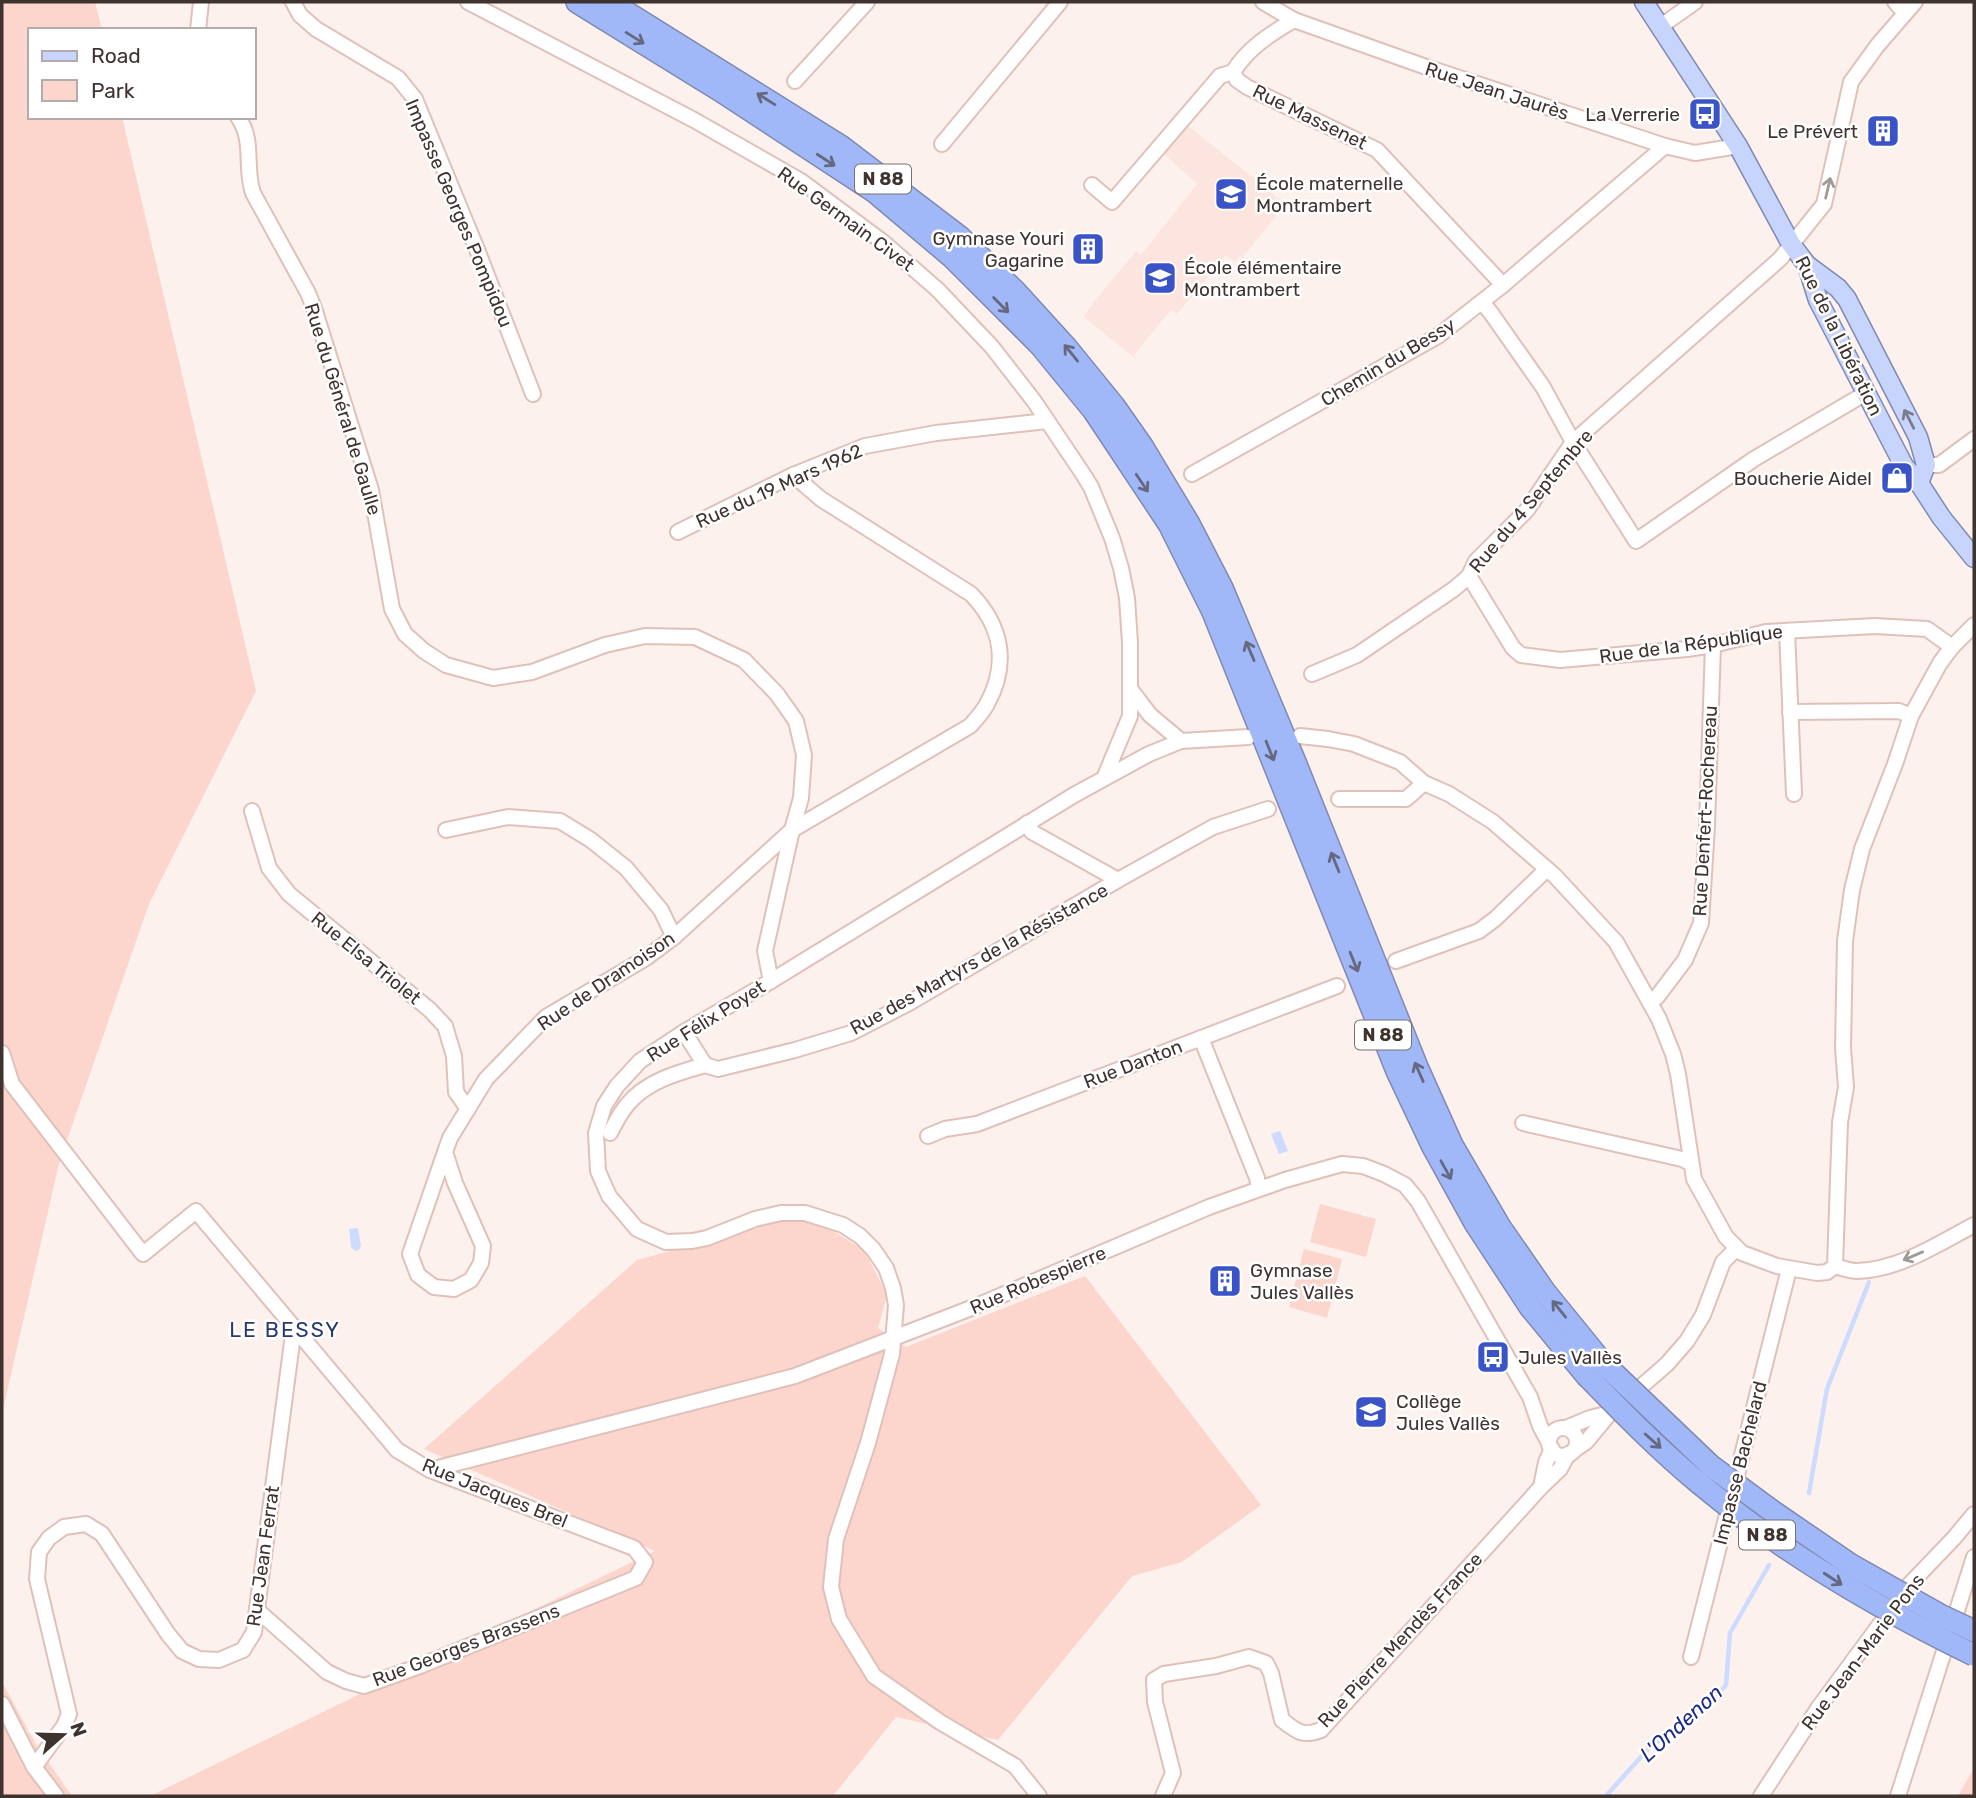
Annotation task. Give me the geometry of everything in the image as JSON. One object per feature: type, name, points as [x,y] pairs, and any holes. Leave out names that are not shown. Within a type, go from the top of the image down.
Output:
[{"type":"highway","name":"N 88","points":[[577,2],[721,91],[875,192],[962,266],[1040,345],[1094,411],[1169,524],[1213,612],[1397,1071],[1433,1147],[1475,1223],[1530,1307],[1594,1369],[1711,1466],[1772,1511],[1851,1565],[1974,1631]]},
{"type":"highway","name":"N 88","points":[[610,2],[842,147],[960,237],[1016,292],[1066,347],[1142,446],[1189,524],[1222,588],[1295,762],[1417,1068],[1452,1145],[1500,1227],[1624,1415],[1699,1483],[1765,1534],[1840,1583],[1930,1634],[1974,1655]]},
{"type":"main road","name":"Rue de la Libération","points":[[1644,2],[1738,146],[1791,244],[1807,265],[1818,300],[1903,466],[1919,483],[1941,517],[1974,558]]},
{"type":"main road","points":[[1807,265],[1838,288],[1847,299],[1918,437],[1926,464],[1919,483]]},
{"type":"street","points":[[198,28],[201,2]]},
{"type":"street","name":"Impasse Georges Pompidou","points":[[293,2],[300,15],[316,29],[398,78],[415,99],[533,394]]},
{"type":"street","name":"Rue Germain Civet","points":[[468,2],[694,120],[801,181],[883,242],[938,289],[992,346],[1077,463],[1091,487],[1112,538],[1127,598],[1130,716],[1105,776]]},
{"type":"street","points":[[795,81],[867,2]]},
{"type":"street","points":[[942,144],[1060,2]]},
{"type":"street","name":"Rue Jean Jaurès","points":[[1264,2],[1294,20],[1665,146],[1695,153],[1738,146]]},
{"type":"street","points":[[1661,26],[1695,2]]},
{"type":"street","name":"Rue du 4 Septembre","points":[[1312,674],[1357,654],[1469,576],[1476,561],[1527,510],[1573,442],[1780,259],[1824,204],[1852,82],[1905,5]]},
{"type":"street","points":[[1092,185],[1112,202],[1220,76],[1233,72],[1262,39],[1294,20]]},
{"type":"street","name":"Rue Massenet","points":[[1233,72],[1237,80],[1247,87],[1377,150],[1503,285]]},
{"type":"street","name":"Rue du Général de Gaulle","points":[[239,119],[248,139],[248,179],[253,193],[308,292],[314,308],[371,490],[392,609],[405,634],[424,651],[446,665],[493,678],[532,672],[605,645],[645,636],[695,637],[744,660],[778,694],[796,721],[804,755],[801,798],[765,951],[771,981]]},
{"type":"street","name":"Chemin du Bessy","points":[[1192,474],[1438,337],[1665,146]]},
{"type":"street","points":[[1482,302],[1543,387],[1573,442],[1636,541],[1754,459],[1866,393]]},
{"type":"street","name":"Rue du 19 Mars 1962","points":[[678,532],[793,475],[865,446],[936,433],[1048,421]]},
{"type":"street","points":[[1926,464],[1939,464],[1974,439]]},
{"type":"street","name":"Rue de Dramoison","points":[[445,1152],[483,1246],[481,1263],[471,1280],[454,1289],[435,1287],[418,1275],[410,1254],[445,1152],[450,1138],[486,1079],[546,1017],[646,958],[674,937],[792,830],[970,726],[986,707],[997,684],[1000,661],[998,638],[991,618],[971,594],[821,499],[793,475]]},
{"type":"street","name":"Rue de la République","points":[[1469,576],[1513,648],[1521,655],[1560,660],[1617,656],[1713,645],[1766,632],[1875,626],[1927,629],[1952,647]]},
{"type":"street","points":[[1835,1266],[1840,1122],[1846,1087],[1843,1048],[1850,898],[1862,849],[1911,716],[1931,677],[1952,647],[1974,625]]},
{"type":"street","points":[[1787,631],[1794,794]]},
{"type":"street","name":"Rue Denfert-Rochereau","points":[[1650,1003],[1685,960],[1701,923],[1713,645]]},
{"type":"street","points":[[1130,690],[1150,715],[1181,741]]},
{"type":"street","points":[[1790,712],[1899,711],[1911,716]]},
{"type":"street","points":[[1300,736],[1354,744],[1400,762],[1424,783],[1449,794],[1493,822],[1547,869],[1616,942],[1659,1019],[1678,1074],[1694,1179],[1726,1237],[1736,1249],[1749,1257],[1789,1269],[1817,1273],[1827,1272],[1835,1266]]},
{"type":"street","name":"Rue Félix Poyet","points":[[1039,1796],[1016,1766],[940,1722],[874,1676],[839,1619],[831,1587],[836,1539],[892,1354],[896,1305],[886,1268],[866,1242],[843,1225],[805,1213],[781,1213],[755,1219],[707,1238],[666,1242],[637,1228],[609,1196],[598,1171],[596,1133],[604,1107],[640,1061],[1027,823],[1105,776],[1181,741],[1248,737]]},
{"type":"street","points":[[1339,799],[1406,799],[1424,783]]},
{"type":"street","name":"Rue des Martyrs de la Résistance","points":[[610,1133],[626,1105],[646,1087],[679,1072],[795,1050],[851,1033],[909,1003],[1213,827],[1268,809]]},
{"type":"street","name":"Rue Elsa Triolet","points":[[251,811],[269,869],[289,894],[430,1010],[445,1026],[454,1056],[456,1092],[468,1109]]},
{"type":"street","points":[[446,830],[508,817],[560,821],[591,840],[626,868],[662,910],[674,937]]},
{"type":"street","name":"Rue des Martyrs de la Résistance","points":[[1027,823],[1032,832],[1118,880]]},
{"type":"street","points":[[1396,961],[1479,931],[1547,869]]},
{"type":"street","name":"Rue Danton","points":[[928,1136],[945,1129],[977,1124],[1336,986]]},
{"type":"street","points":[[684,1032],[711,1067]]},
{"type":"street","points":[[1201,1038],[1259,1188]]},
{"type":"street","name":"Rue Jacques Brel","points":[[2,1053],[12,1084],[144,1254],[196,1211],[397,1450],[430,1470],[634,1548],[645,1562]]},
{"type":"street","points":[[1522,1124],[1690,1163]]},
{"type":"street","name":"Rue Robespierre","points":[[430,1470],[795,1376],[917,1330],[1209,1207],[1259,1188],[1342,1164],[1363,1166],[1384,1174],[1405,1185],[1418,1201],[1530,1397]]},
{"type":"street","points":[[1835,1266],[1854,1271],[1885,1267],[1926,1250],[1974,1224]]},
{"type":"street","points":[[1530,1397],[1550,1446],[1559,1455],[1571,1452],[1586,1442],[1610,1413],[1667,1364],[1687,1341],[1703,1315],[1723,1262],[1736,1249]]},
{"type":"street","name":"Impasse Bachelard","points":[[1691,1657],[1789,1269]]},
{"type":"street","name":"Rue Jean Ferrat","points":[[34,1767],[64,1726],[69,1714],[37,1579],[39,1552],[48,1538],[64,1527],[86,1524],[102,1534],[182,1651],[199,1659],[219,1660],[243,1650],[254,1632],[294,1327]]},
{"type":"street","points":[[1530,1397],[1546,1415],[1576,1437],[1576,1446],[1560,1469],[1541,1487]]},
{"type":"street","points":[[1541,1487],[1551,1434],[1558,1429],[1610,1413]]},
{"type":"street","name":"Rue Pierre Mendès France","points":[[1163,1796],[1173,1773],[1155,1702],[1154,1681],[1164,1674],[1216,1666],[1250,1657],[1266,1663],[1271,1673],[1282,1720],[1304,1735],[1321,1730],[1541,1487]]},
{"type":"street","name":"Rue Jean-Marie Pons","points":[[1761,1796],[1819,1707],[1909,1586],[1974,1514]]},
{"type":"street","points":[[1898,1796],[1974,1557]]},
{"type":"street","name":"Rue Georges Brassens","points":[[257,1610],[327,1671],[346,1681],[364,1685],[420,1666],[636,1578],[645,1562]]},
{"type":"street","points":[[2,1704],[34,1767],[56,1796]]},
{"type":"shaded area","points":[[1187,125],[1286,204],[1242,258],[1240,256],[1235,262],[1226,255],[1177,314],[1171,310],[1134,355],[1137,360],[1084,317],[1136,251],[1141,255],[1197,184],[1164,154]]},
{"type":"green space","points":[[2,2],[95,2],[102,28],[28,28],[28,119],[122,119],[256,691],[149,904],[59,1163],[2,1414]]},
{"type":"green space","points":[[1320,1204],[1376,1219],[1366,1257],[1310,1242]]},
{"type":"green space","points":[[796,1217],[828,1228],[864,1250],[887,1295],[878,1328],[906,1347],[1085,1276],[1261,1505],[1182,1562],[1132,1576],[998,1740],[896,1717],[833,1796],[150,1796],[655,1551],[424,1449],[637,1260]]},
{"type":"green space","points":[[1304,1249],[1342,1259],[1327,1318],[1289,1307]]},
{"type":"green space","points":[[2,1682],[37,1746],[72,1796],[2,1796]]},
{"type":"green space","points":[[1974,1768],[1974,1796],[1958,1796]]},
{"type":"water","points":[[1280,1131],[1288,1151],[1279,1154],[1271,1134]]},
{"type":"water","points":[[358,1228],[361,1246],[355,1251],[351,1247],[349,1229]]},
{"type":"waterway","name":"L'Ondenon","points":[[1809,1493],[1827,1389],[1869,1282]]},
{"type":"waterway","name":"L'Ondenon","points":[[1606,1796],[1648,1749],[1711,1701],[1726,1685],[1730,1633],[1769,1565]]},
{"type":"place","name":"La Verrerie","points":[[1705,114]]},
{"type":"place","name":"Le Prévert","points":[[1883,131]]},
{"type":"place","name":"École maternelle Montrambert","points":[[1231,194]]},
{"type":"place","name":"Gymnase Youri Gagarine","points":[[1088,249]]},
{"type":"place","name":"École élémentaire Montrambert","points":[[1160,278]]},
{"type":"place","name":"Boucherie Aidel","points":[[1897,478]]},
{"type":"place","name":"Gymnase Jules Vallès","points":[[1225,1281]]},
{"type":"place","name":"Jules Vallès","points":[[1493,1357]]},
{"type":"place","name":"Collège Jules Vallès","points":[[1371,1412]]},
{"type":"district","name":"LE BESSY","points":[[285,1329]]}]
